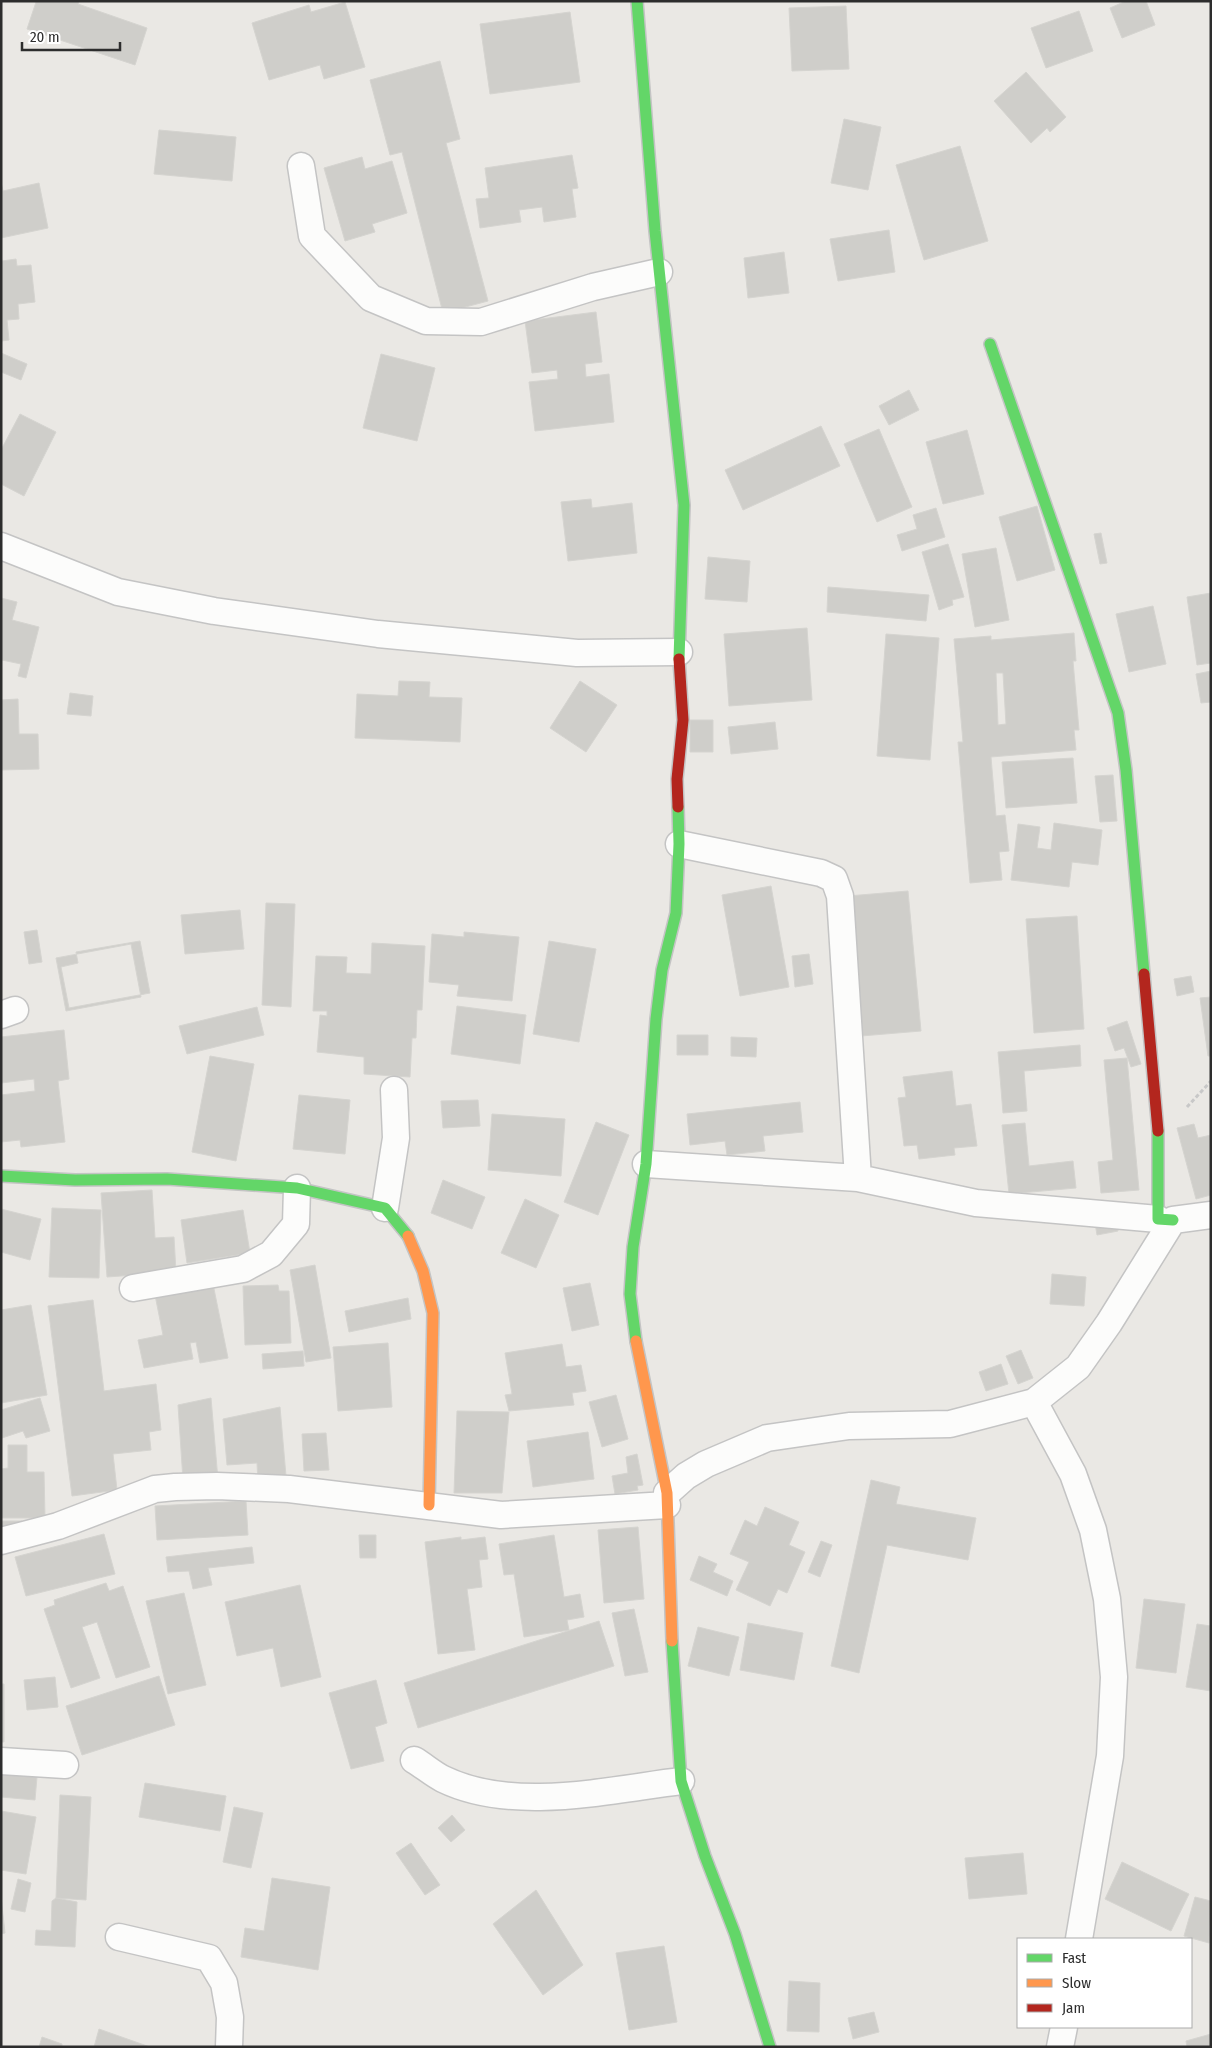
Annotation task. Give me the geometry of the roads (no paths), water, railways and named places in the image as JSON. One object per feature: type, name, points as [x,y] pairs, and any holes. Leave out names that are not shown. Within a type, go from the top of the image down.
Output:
[{"type":"street","points":[[637,1],[659,272],[684,505],[679,652],[683,720],[676,779],[679,844],[676,912],[662,970],[656,1019],[646,1164],[633,1247],[630,1294],[637,1353],[667,1499],[673,1688],[682,1781],[704,1856],[735,1934],[770,2047]]},
{"type":"street","points":[[301,166],[312,236],[371,298],[426,322],[481,322],[594,287],[659,272]]},
{"type":"street","points":[[1,1541],[58,1526],[155,1489],[217,1486],[289,1489],[429,1505],[458,1511],[501,1514],[667,1499],[686,1476],[706,1464],[767,1438],[849,1426],[950,1424],[1034,1402],[1078,1367],[1109,1323],[1165,1219],[1160,1137],[1126,770],[1118,713],[990,344]]},
{"type":"street","points":[[1,546],[118,592],[214,611],[378,634],[577,653],[679,652]]},
{"type":"street","points":[[679,844],[821,873],[834,879],[840,896],[858,1178]]},
{"type":"street","points":[[385,1208],[390,1186],[396,1138],[394,1090]]},
{"type":"street","points":[[646,1164],[858,1178],[976,1203],[1165,1219],[1211,1215]]},
{"type":"street","points":[[1,1176],[75,1180],[167,1179],[297,1188],[385,1208],[409,1238],[423,1272],[433,1313],[429,1505]]},
{"type":"street","points":[[133,1288],[243,1269],[271,1254],[296,1224],[297,1188]]},
{"type":"street","points":[[1034,1402],[1072,1474],[1093,1530],[1107,1599],[1114,1677],[1110,1756],[1079,1938]]},
{"type":"street","points":[[414,1760],[442,1779],[481,1793],[543,1797],[682,1781]]},
{"type":"street","points":[[1,1761],[65,1765]]},
{"type":"street","points":[[119,1936],[209,1958],[224,1983],[230,2017],[230,2047]]},
{"type":"street","points":[[1060,2047],[1064,2028]]}]
